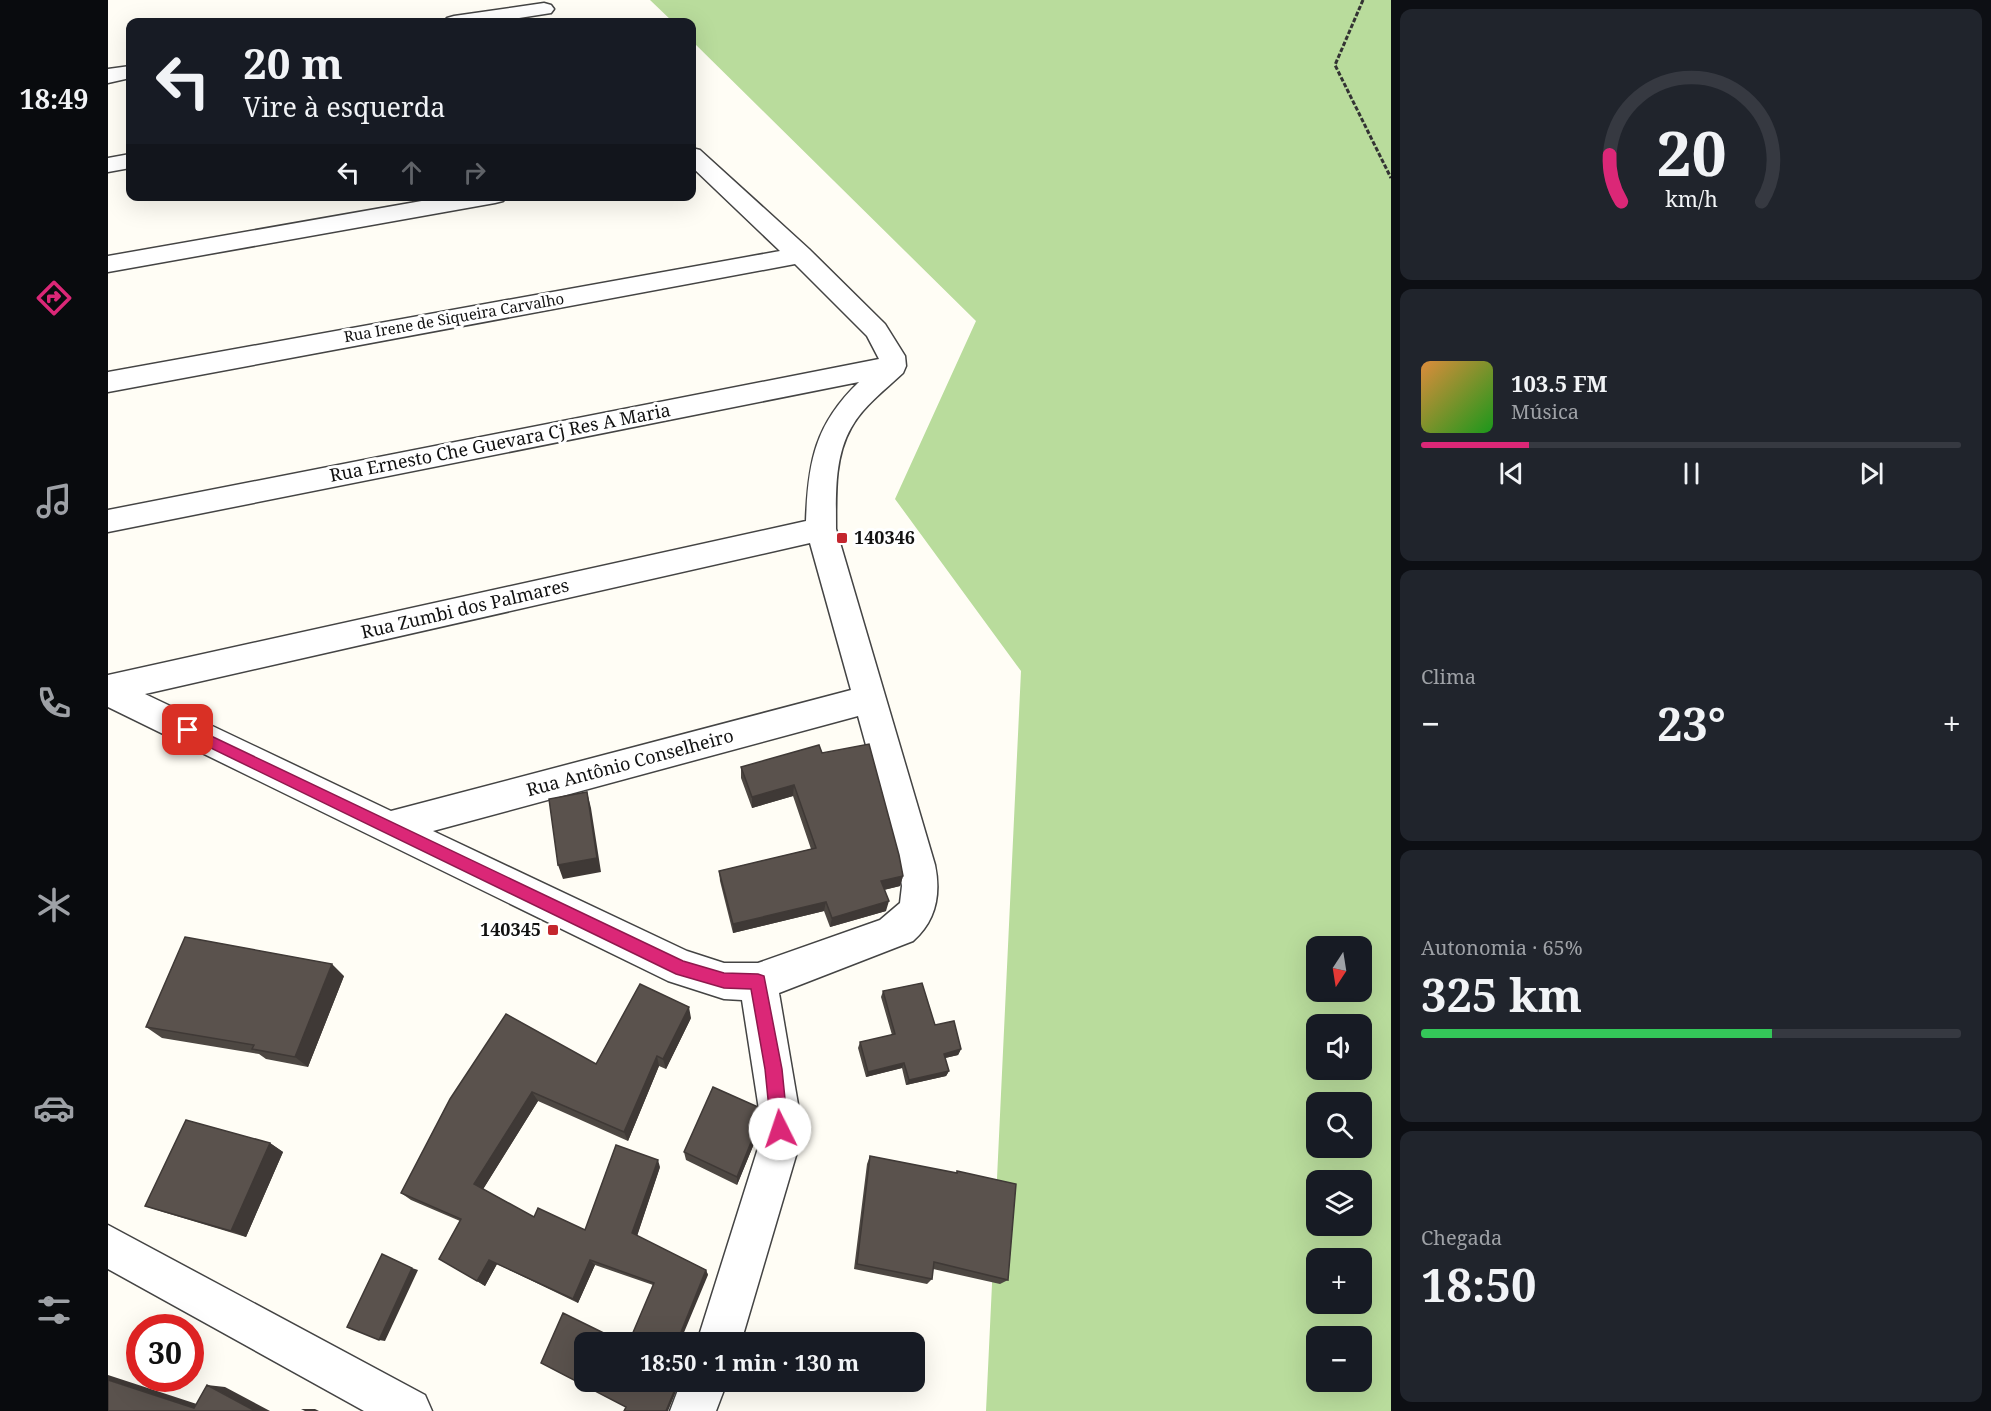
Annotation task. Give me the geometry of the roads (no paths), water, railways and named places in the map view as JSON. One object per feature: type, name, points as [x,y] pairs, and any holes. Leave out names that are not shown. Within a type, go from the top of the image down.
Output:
[{"type":"street","points":[[504,18],[553,14],[525,0]]},
{"type":"street","points":[[108,76],[126,73]]},
{"type":"street","points":[[108,165],[126,162]]},
{"type":"street","points":[[108,691],[681,968],[741,981],[901,930],[909,924],[920,899],[919,873],[821,529],[826,454],[837,427],[860,399],[893,366],[892,356],[876,330],[800,255],[696,162]]},
{"type":"street","points":[[108,264],[467,201]]},
{"type":"street","name":"Rua Irene de Siqueira Carvalho","points":[[108,382],[800,255]]},
{"type":"street","name":"Rua Ernesto Che Guevara Cj Res A Maria","points":[[108,522],[893,366]]},
{"type":"street","name":"Rua Zumbi dos Palmares","points":[[108,691],[821,529]]},
{"type":"street","name":"Rua Antônio Conselheiro","points":[[390,827],[870,699]]},
{"type":"street","points":[[722,1332],[780,1142],[780,1116],[741,981]]},
{"type":"street","points":[[108,1246],[409,1411]]},
{"type":"street","points":[[693,1411],[700,1392]]},
{"type":"place","name":"140346","points":[[842,538]]},
{"type":"place","name":"140345","points":[[553,930]]}]
